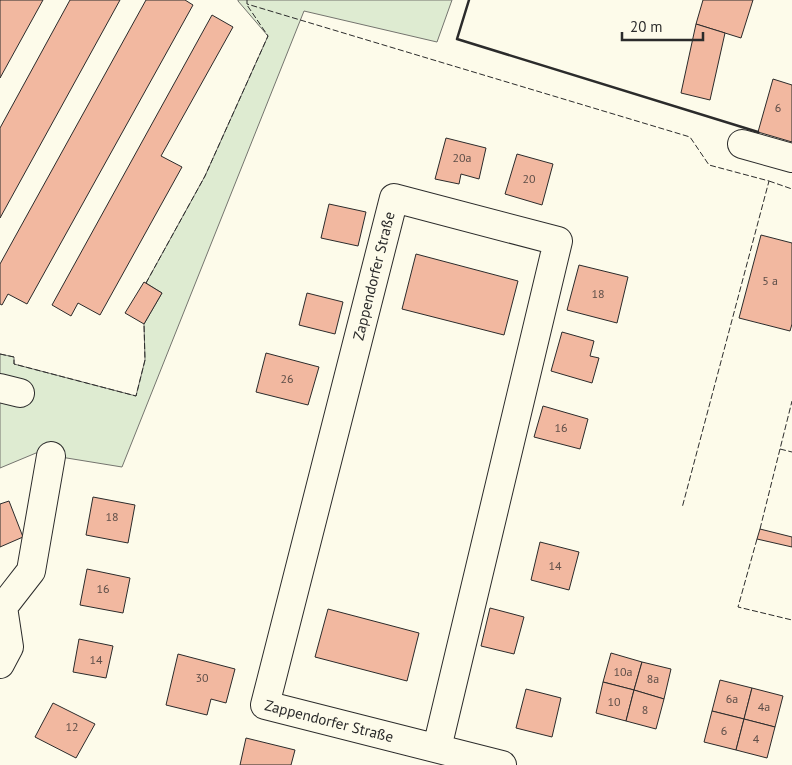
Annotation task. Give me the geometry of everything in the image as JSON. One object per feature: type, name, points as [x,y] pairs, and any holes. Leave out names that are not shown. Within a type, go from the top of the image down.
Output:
[{"type":"street","points":[[742,144],[792,158]]},
{"type":"street","name":"Zappendorfer Straße","points":[[437,748],[558,242],[394,198],[265,705],[502,765]]},
{"type":"street","points":[[0,664],[9,647],[3,607],[31,571],[51,456]]},
{"type":"green space","points":[[238,0],[452,0],[437,42],[304,11],[122,467],[36,453],[0,468],[0,354],[14,357],[14,364],[136,396],[145,360],[144,324],[162,293],[146,283],[205,176],[268,36]]},
{"type":"building","points":[[0,0],[43,0],[0,78]]},
{"type":"building","points":[[70,0],[120,0],[0,218],[0,128]]},
{"type":"building","points":[[146,0],[185,0],[193,5],[27,304],[8,294],[2,305],[0,304],[0,264]]},
{"type":"building","points":[[703,0],[753,0],[741,38],[696,24]]},
{"type":"building","points":[[212,15],[233,27],[161,156],[182,167],[100,315],[78,303],[71,316],[52,305]]},
{"type":"building","points":[[696,24],[725,33],[710,100],[681,93]]},
{"type":"building","points":[[773,79],[792,85],[792,142],[758,132]]},
{"type":"building","points":[[446,138],[486,148],[479,179],[461,174],[459,184],[435,179]]},
{"type":"building","points":[[517,154],[553,164],[542,205],[505,194]]},
{"type":"building","points":[[329,204],[366,212],[358,246],[321,238]]},
{"type":"building","points":[[761,235],[792,243],[792,324],[790,331],[739,318]]},
{"type":"building","points":[[416,254],[518,281],[504,335],[402,309]]},
{"type":"building","points":[[579,265],[628,277],[617,323],[567,310]]},
{"type":"building","points":[[144,282],[162,293],[144,324],[125,313]]},
{"type":"building","points":[[307,293],[343,302],[335,334],[299,325]]},
{"type":"building","points":[[562,332],[594,341],[590,356],[599,358],[592,383],[551,371]]},
{"type":"building","points":[[266,353],[319,367],[308,405],[256,392]]},
{"type":"building","points":[[543,406],[588,419],[580,449],[534,437]]},
{"type":"building","points":[[93,497],[135,505],[128,543],[86,535]]},
{"type":"building","points":[[9,501],[23,537],[0,547],[0,504]]},
{"type":"building","points":[[760,529],[792,537],[792,547],[757,539]]},
{"type":"building","points":[[540,542],[579,552],[569,590],[531,580]]},
{"type":"building","points":[[87,569],[130,578],[123,613],[80,605]]},
{"type":"building","points":[[490,608],[524,617],[514,654],[481,646]]},
{"type":"building","points":[[328,609],[419,633],[407,681],[315,657]]},
{"type":"building","points":[[79,639],[113,646],[106,678],[73,672]]},
{"type":"building","points":[[611,653],[642,662],[634,690],[603,682]]},
{"type":"building","points":[[178,654],[235,669],[226,703],[211,699],[207,715],[166,705]]},
{"type":"building","points":[[642,662],[671,669],[664,699],[634,690]]},
{"type":"building","points":[[720,680],[752,688],[744,719],[712,711]]},
{"type":"building","points":[[603,682],[634,690],[626,721],[596,713]]},
{"type":"building","points":[[752,688],[783,696],[775,727],[744,719]]},
{"type":"building","points":[[526,689],[561,698],[552,737],[516,728]]},
{"type":"building","points":[[634,690],[664,699],[656,729],[626,721]]},
{"type":"building","points":[[53,703],[95,724],[76,758],[35,737]]},
{"type":"building","points":[[712,711],[744,719],[736,750],[704,742]]},
{"type":"building","points":[[744,719],[775,727],[767,758],[736,750]]},
{"type":"building","points":[[246,738],[295,750],[291,765],[240,765]]},
{"type":"fence","points":[[247,0],[247,4],[690,137],[709,165],[769,181],[682,508]]},
{"type":"fence","points":[[146,283],[205,176],[268,36],[247,5]]},
{"type":"fence","points":[[769,181],[792,189]]},
{"type":"fence","points":[[0,354],[14,357],[14,364],[136,396],[145,360],[144,324]]},
{"type":"fence","points":[[760,529],[792,401]]},
{"type":"fence","points":[[780,449],[792,452]]},
{"type":"fence","points":[[757,539],[738,607],[792,620]]},
{"type":"wall","points":[[469,0],[457,39],[758,132]]}]
